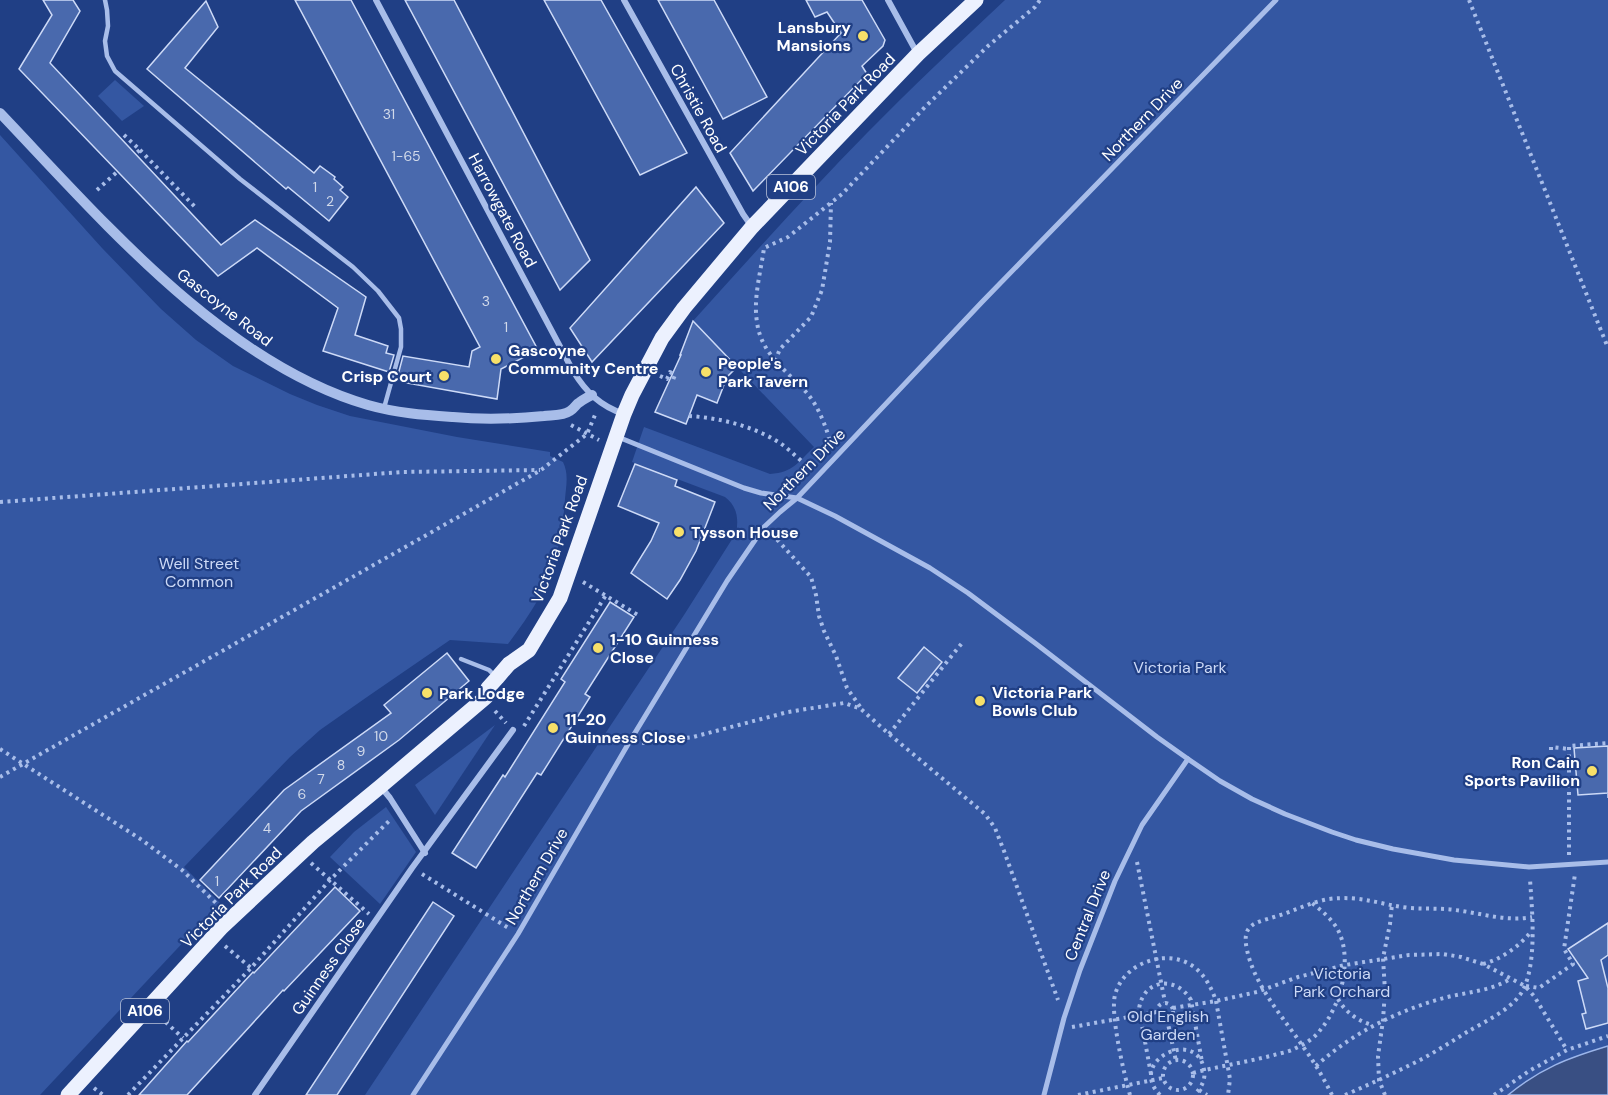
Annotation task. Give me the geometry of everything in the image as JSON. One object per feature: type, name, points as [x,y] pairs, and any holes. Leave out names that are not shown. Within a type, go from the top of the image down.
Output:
[{"type":"main road","name":"Victoria Park Road","points":[[68,1095],[222,927],[313,842],[486,697],[488,688],[509,664],[529,650],[560,598],[624,414],[662,338],[684,308],[752,227],[918,54],[976,0]]},
{"type":"street","name":"Harrowgate Road","points":[[376,0],[582,386],[609,409],[624,414]]},
{"type":"street","name":"Christie Road","points":[[624,0],[742,214],[752,227]]},
{"type":"street","points":[[888,0],[918,54]]},
{"type":"street","name":"Northern Drive","points":[[413,1095],[518,934],[627,746],[728,581],[764,527],[797,498],[982,302],[1276,0]]},
{"type":"street","name":"Gascoyne Road","points":[[0,113],[127,245],[193,305],[253,350],[298,376],[368,405],[437,416],[483,420],[560,415],[570,411],[579,402],[592,395]]},
{"type":"street","points":[[616,436],[744,488],[797,498],[836,516],[900,551],[968,593],[1157,737],[1220,781],[1285,814],[1332,832],[1393,849],[1454,860],[1529,867],[1608,862]]},
{"type":"street","name":"Guinness Close","points":[[255,1095],[412,868],[513,730]]},
{"type":"street","name":"Central Drive","points":[[1044,1095],[1064,1018],[1098,921],[1133,841],[1162,794],[1188,759]]},
{"type":"street","points":[[381,786],[425,853]]},
{"type":"lane","points":[[105,0],[108,26],[105,41],[107,56],[115,71],[240,179],[353,267],[378,291],[399,318],[402,329],[401,347],[384,408]]},
{"type":"lane","points":[[461,659],[489,670],[497,678]]},
{"type":"path","points":[[834,459],[828,431],[808,394],[774,362],[762,341],[757,321],[757,294],[764,248],[788,237],[842,194],[988,46],[1035,7],[1040,0]]},
{"type":"path","points":[[1469,0],[1608,348]]},
{"type":"path","points":[[124,135],[197,209]]},
{"type":"path","points":[[135,154],[140,150]]},
{"type":"path","points":[[97,190],[118,171]]},
{"type":"path","points":[[774,362],[780,349],[811,317],[822,290],[830,243],[831,203]]},
{"type":"path","points":[[653,382],[657,375],[667,379],[670,372],[675,375],[673,380]]},
{"type":"path","points":[[0,777],[541,470],[587,434],[595,415]]},
{"type":"path","points":[[689,416],[729,421],[765,436],[781,444],[808,467]]},
{"type":"path","points":[[567,423],[597,439]]},
{"type":"path","points":[[0,502],[402,472],[541,470]]},
{"type":"path","points":[[764,527],[811,577],[824,631],[847,688],[861,709],[985,814],[995,828],[1064,1018]]},
{"type":"path","points":[[582,582],[638,615]]},
{"type":"path","points":[[490,706],[513,730],[522,729],[606,595]]},
{"type":"path","points":[[888,734],[962,644]]},
{"type":"path","points":[[627,746],[693,737],[788,712],[844,703],[861,709]]},
{"type":"path","points":[[1173,1008],[1264,990],[1298,977],[1345,965],[1409,955],[1443,954],[1461,957],[1483,964],[1525,986],[1539,988],[1573,964],[1564,949],[1575,875],[1572,865],[1569,746],[1608,743]]},
{"type":"path","points":[[1551,750],[1551,747],[1569,749]]},
{"type":"path","points":[[0,749],[142,840],[182,870],[221,909]]},
{"type":"path","points":[[128,1095],[251,968],[330,880],[399,812]]},
{"type":"path","points":[[995,828],[1000,826]]},
{"type":"path","points":[[1133,841],[1164,1002]]},
{"type":"path","points":[[311,863],[376,920]]},
{"type":"path","points":[[1346,1095],[1413,1064],[1485,1022],[1519,997],[1525,986],[1532,954],[1529,867]]},
{"type":"path","points":[[412,868],[518,934]]},
{"type":"path","points":[[1332,1095],[1316,1066],[1264,990],[1248,953],[1245,938],[1248,929],[1256,922],[1312,903],[1343,898],[1362,898],[1409,908],[1456,910],[1506,919],[1532,918]]},
{"type":"path","points":[[1193,1073],[1281,1053],[1302,1045],[1321,1031],[1337,999],[1345,965],[1342,939],[1337,929],[1312,903]]},
{"type":"path","points":[[1385,1095],[1379,1080],[1378,1056],[1385,991],[1383,958],[1392,904]]},
{"type":"path","points":[[1483,964],[1499,958],[1532,932]]},
{"type":"path","points":[[224,946],[251,968]]},
{"type":"path","points":[[1130,1095],[1115,1020],[1114,997],[1118,985],[1127,974],[1142,963],[1156,958],[1169,958],[1184,961],[1195,967],[1207,980],[1216,1001],[1230,1078],[1228,1095]]},
{"type":"path","points":[[1316,1066],[1327,1056],[1383,1020],[1443,998],[1486,990],[1510,979]]},
{"type":"path","points":[[1160,1095],[1155,1088],[1151,1074],[1139,1015],[1140,1003],[1144,994],[1152,987],[1171,984],[1186,992],[1192,1005],[1204,1070],[1203,1083],[1194,1095]]},
{"type":"path","points":[[1525,986],[1534,996],[1567,1050]]},
{"type":"path","points":[[1337,999],[1352,1014],[1373,1025]]},
{"type":"path","points":[[1164,1002],[1173,1008],[1173,1013],[1167,1019]]},
{"type":"path","points":[[1157,1012],[1164,1002]]},
{"type":"path","points":[[1062,1029],[1157,1012]]},
{"type":"path","points":[[1157,1012],[1160,1017],[1167,1019]]},
{"type":"path","points":[[159,1016],[183,1038]]},
{"type":"path","points":[[1167,1019],[1176,1060]]},
{"type":"path","points":[[1494,1095],[1529,1071],[1567,1050],[1608,1036]]},
{"type":"path","points":[[1151,1074],[1161,1056],[1173,1050],[1188,1050],[1198,1056],[1202,1062]]},
{"type":"path","points":[[1176,1060],[1189,1064],[1193,1073],[1190,1084],[1181,1092],[1172,1088],[1164,1078],[1164,1069],[1176,1060]]},
{"type":"path","points":[[1078,1095],[1164,1078]]},
{"type":"path","points":[[1109,1095],[1112,1089]]},
{"type":"path","points":[[1199,1090],[1207,1095]]},
{"type":"green space","name":"Victoria Park","points":[[1005,0],[1608,0],[1608,1095],[365,1095],[736,533],[736,513],[732,504],[725,497],[632,462],[644,427],[770,474],[790,469],[814,447],[693,321],[845,156],[918,82]]},
{"type":"green space","points":[[115,80],[144,106],[122,121],[98,96]]},
{"type":"green space","name":"Well Street Common","points":[[0,135],[102,248],[161,309],[196,340],[233,366],[290,394],[350,416],[550,452],[550,456],[563,462],[567,476],[560,537],[550,575],[536,604],[508,644],[450,640],[320,730],[290,757],[184,867],[220,903],[40,1095],[0,1095]]},
{"type":"green space","points":[[495,725],[435,815],[415,785]]},
{"type":"green space","points":[[386,807],[416,852],[380,904],[330,857],[354,832]]},
{"type":"shaded area","points":[[1608,1046],[1608,1095],[1508,1095],[1555,1065]]},
{"type":"building","points":[[43,0],[73,0],[80,11],[50,63],[221,245],[255,220],[366,297],[355,335],[388,346],[386,353],[394,355],[389,372],[323,351],[338,308],[257,248],[218,276],[19,69],[52,15]]},
{"type":"building","points":[[295,0],[351,0],[538,350],[501,369],[497,399],[401,382],[402,376],[398,375],[403,356],[469,367],[472,351],[480,347]]},
{"type":"building","points":[[405,0],[454,0],[590,260],[560,290]]},
{"type":"building","points":[[544,0],[601,0],[687,153],[640,175]]},
{"type":"building","points":[[658,0],[714,0],[767,97],[723,119]]},
{"type":"building","points":[[806,0],[862,0],[885,40],[883,46],[862,66],[867,74],[753,191],[730,153],[841,33],[827,12],[815,17]]},
{"type":"building","points":[[206,1],[218,27],[185,68],[314,173],[320,166],[335,177],[334,179],[343,187],[340,190],[348,197],[329,221],[288,187],[286,189],[147,69]]},
{"type":"building","points":[[696,187],[724,223],[592,362],[570,328]]},
{"type":"building","name":"People's Park Tavern","points":[[693,321],[737,367],[727,377],[717,403],[697,395],[686,424],[655,412],[681,355]]},
{"type":"building","name":"Tysson House","points":[[635,464],[677,480],[675,486],[715,502],[696,551],[667,599],[631,573],[651,541],[659,523],[618,506]]},
{"type":"building","points":[[610,602],[634,617],[585,694],[590,697],[541,775],[537,773],[476,868],[452,853],[503,775],[505,777],[565,682],[561,679]]},
{"type":"building","points":[[924,647],[942,662],[917,693],[898,678]]},
{"type":"building","points":[[447,653],[469,681],[399,740],[301,811],[219,898],[200,880],[284,790],[391,713],[384,705]]},
{"type":"building","name":"Ron Cain Sports Pavilion","points":[[1608,746],[1608,793],[1578,795],[1574,748]]},
{"type":"building","points":[[335,887],[360,911],[283,990],[187,1095],[139,1095],[187,1041]]},
{"type":"building","points":[[433,902],[454,916],[337,1095],[306,1095]]},
{"type":"building","points":[[1608,923],[1608,955],[1601,960],[1608,988],[1608,1023],[1586,1029],[1582,1014],[1586,1013],[1578,981],[1588,978],[1568,949]]},
{"type":"place","name":"Lansbury Mansions","points":[[863,36]]},
{"type":"place","name":"Gascoyne Community Centre","points":[[496,359]]},
{"type":"place","name":"People's Park Tavern","points":[[706,372]]},
{"type":"place","name":"Crisp Court","points":[[444,376]]},
{"type":"place","name":"Tysson House","points":[[679,532]]},
{"type":"place","name":"1-10 Guinness Close","points":[[598,648]]},
{"type":"place","name":"Park Lodge","points":[[427,693]]},
{"type":"place","name":"Victoria Park Bowls Club","points":[[980,701]]},
{"type":"place","name":"11-20 Guinness Close","points":[[553,728]]},
{"type":"place","name":"Ron Cain Sports Pavilion","points":[[1592,771]]},
{"type":"park label","name":"Victoria Park Orchard","points":[[1342,982]]},
{"type":"park label","name":"Old English Garden","points":[[1168,1025]]}]
